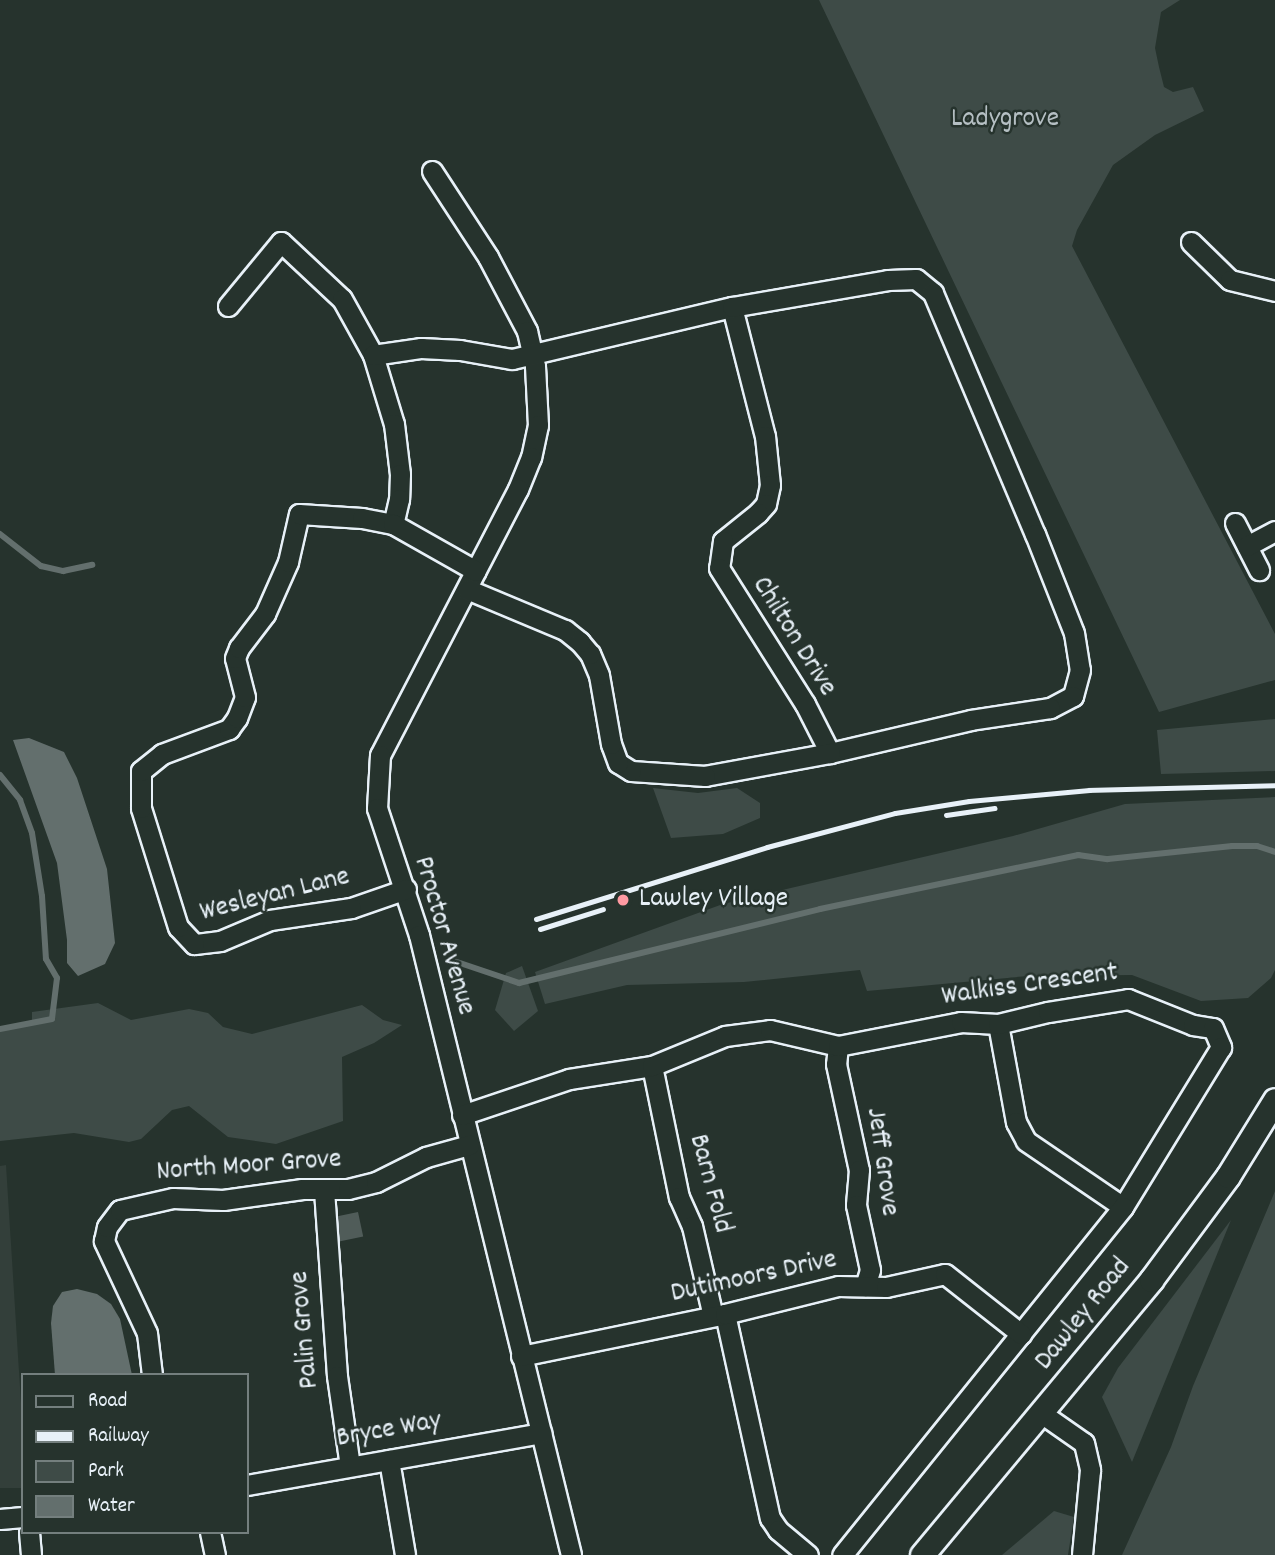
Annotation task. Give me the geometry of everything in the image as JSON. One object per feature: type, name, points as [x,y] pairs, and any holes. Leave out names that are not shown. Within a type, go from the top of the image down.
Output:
[{"type":"street","name":"Proctor Avenue","points":[[432,171],[506,288],[527,331],[533,355],[538,425],[531,457],[519,489],[380,755],[377,808],[387,844],[406,889],[571,1555]]},
{"type":"street","points":[[228,306],[281,242],[342,299],[373,355],[394,424],[399,499],[393,524]]},
{"type":"street","points":[[1191,243],[1230,280],[1275,291]]},
{"type":"street","points":[[373,355],[421,348],[460,350],[512,359],[732,307],[888,280],[916,278],[933,293],[1035,534],[1077,644],[1080,670],[1077,686],[1065,702],[705,776],[631,771],[618,763],[611,744],[599,675],[590,654],[565,630],[472,580]]},
{"type":"street","name":"Chilton Drive","points":[[732,307],[765,436],[770,485],[766,504],[723,541],[719,568],[805,704],[830,752]]},
{"type":"street","name":"Wesleyan Lane","points":[[406,889],[351,908],[270,920],[220,942],[194,944],[178,928],[141,808],[141,771],[162,754],[229,729],[237,718],[245,697],[235,659],[239,648],[265,614],[288,562],[299,514],[342,516],[393,524],[472,580]]},
{"type":"street","points":[[1235,523],[1259,570]]},
{"type":"street","points":[[1247,546],[1275,531]]},
{"type":"street","name":"Walkiss Crescent","points":[[462,1115],[569,1079],[652,1066],[725,1036],[770,1030],[838,1046],[961,1022],[998,1024],[1048,1012],[1128,999],[1193,1025],[1213,1028],[1221,1047],[1123,1207],[842,1555]]},
{"type":"street","points":[[998,1024],[1016,1122],[1026,1141],[1123,1207]]},
{"type":"street","name":"Jeff Grove","points":[[838,1046],[836,1064],[859,1170],[856,1205],[870,1270],[865,1286]]},
{"type":"street","name":"Barn Fold","points":[[652,1066],[679,1197],[692,1226],[719,1315]]},
{"type":"street","name":"Dawley Road","points":[[922,1555],[1183,1238],[1228,1176],[1275,1100]]},
{"type":"street","name":"North Moor Grove","points":[[152,1373],[147,1333],[104,1241],[107,1227],[120,1210],[173,1198],[223,1199],[348,1189],[376,1182],[426,1157],[469,1145]]},
{"type":"street","name":"Palin Grove","points":[[324,1190],[337,1376],[350,1466]]},
{"type":"street","name":"Dutimoors Drive","points":[[521,1356],[719,1315],[838,1286],[886,1287],[945,1274],[1021,1334]]},
{"type":"street","points":[[719,1315],[770,1518],[778,1530],[808,1555]]},
{"type":"street","points":[[1041,1413],[1084,1443],[1090,1469],[1082,1555]]},
{"type":"street","name":"Bryce Way","points":[[248,1485],[541,1433]]},
{"type":"street","points":[[390,1460],[405,1555]]},
{"type":"street","points":[[0,1518],[21,1517]]},
{"type":"street","points":[[29,1534],[31,1555]]},
{"type":"street","points":[[210,1534],[215,1555]]},
{"type":"shaded area","points":[[6,1165],[21,1403],[21,1488],[0,1488],[0,1166]]},
{"type":"green space","name":"Ladygrove","points":[[819,0],[1180,0],[1161,12],[1155,48],[1159,67],[1164,87],[1173,92],[1193,87],[1204,111],[1155,135],[1113,165],[1077,230],[1072,246],[1275,634],[1275,680],[1159,712]]},
{"type":"green space","points":[[1275,719],[1275,771],[1161,774],[1157,730]]},
{"type":"green space","points":[[653,788],[698,793],[737,788],[760,803],[760,818],[723,834],[671,838]]},
{"type":"green space","points":[[1275,797],[1275,970],[1271,978],[1248,998],[1201,1001],[1132,975],[1028,976],[867,991],[860,970],[744,982],[627,985],[545,1004],[535,972],[723,904],[1013,836],[1125,804]]},
{"type":"green space","points":[[522,966],[538,1011],[514,1031],[495,1010],[506,973]]},
{"type":"green space","points":[[98,1003],[131,1020],[189,1009],[208,1013],[223,1027],[252,1034],[362,1005],[383,1020],[402,1025],[374,1043],[342,1057],[343,1121],[276,1144],[228,1137],[189,1106],[172,1110],[141,1139],[129,1142],[74,1133],[0,1141],[0,1029],[32,1020],[32,1012]]},
{"type":"green space","points":[[1275,1191],[1275,1555],[1122,1555],[1171,1447],[1193,1386]]},
{"type":"green space","points":[[1231,1220],[1132,1462],[1102,1397],[1118,1368]]},
{"type":"green space","points":[[1054,1511],[1074,1517],[1068,1555],[1002,1555]]},
{"type":"water","points":[[29,738],[64,752],[77,778],[107,869],[115,943],[105,964],[78,976],[67,963],[67,940],[57,863],[13,740]]},
{"type":"water","points":[[77,1289],[97,1294],[111,1304],[120,1319],[132,1373],[55,1373],[51,1323],[53,1306],[62,1292]]},
{"type":"building","points":[[358,1212],[363,1236],[337,1242],[332,1218]]},
{"type":"waterway","points":[[0,534],[41,566],[63,571],[92,565]]},
{"type":"waterway","points":[[0,775],[20,800],[32,833],[42,896],[46,959],[57,978],[52,1019],[0,1029]]},
{"type":"waterway","points":[[454,961],[519,983],[820,909],[1078,855],[1108,859],[1232,846],[1257,846],[1275,852]]},
{"type":"railway","points":[[536,919],[767,847],[895,813],[969,801],[1089,790],[1275,785]]},
{"type":"railway","points":[[946,815],[995,808]]},
{"type":"railway","points":[[540,929],[603,909]]},
{"type":"place","name":"Lawley Village","points":[[623,900]]}]
